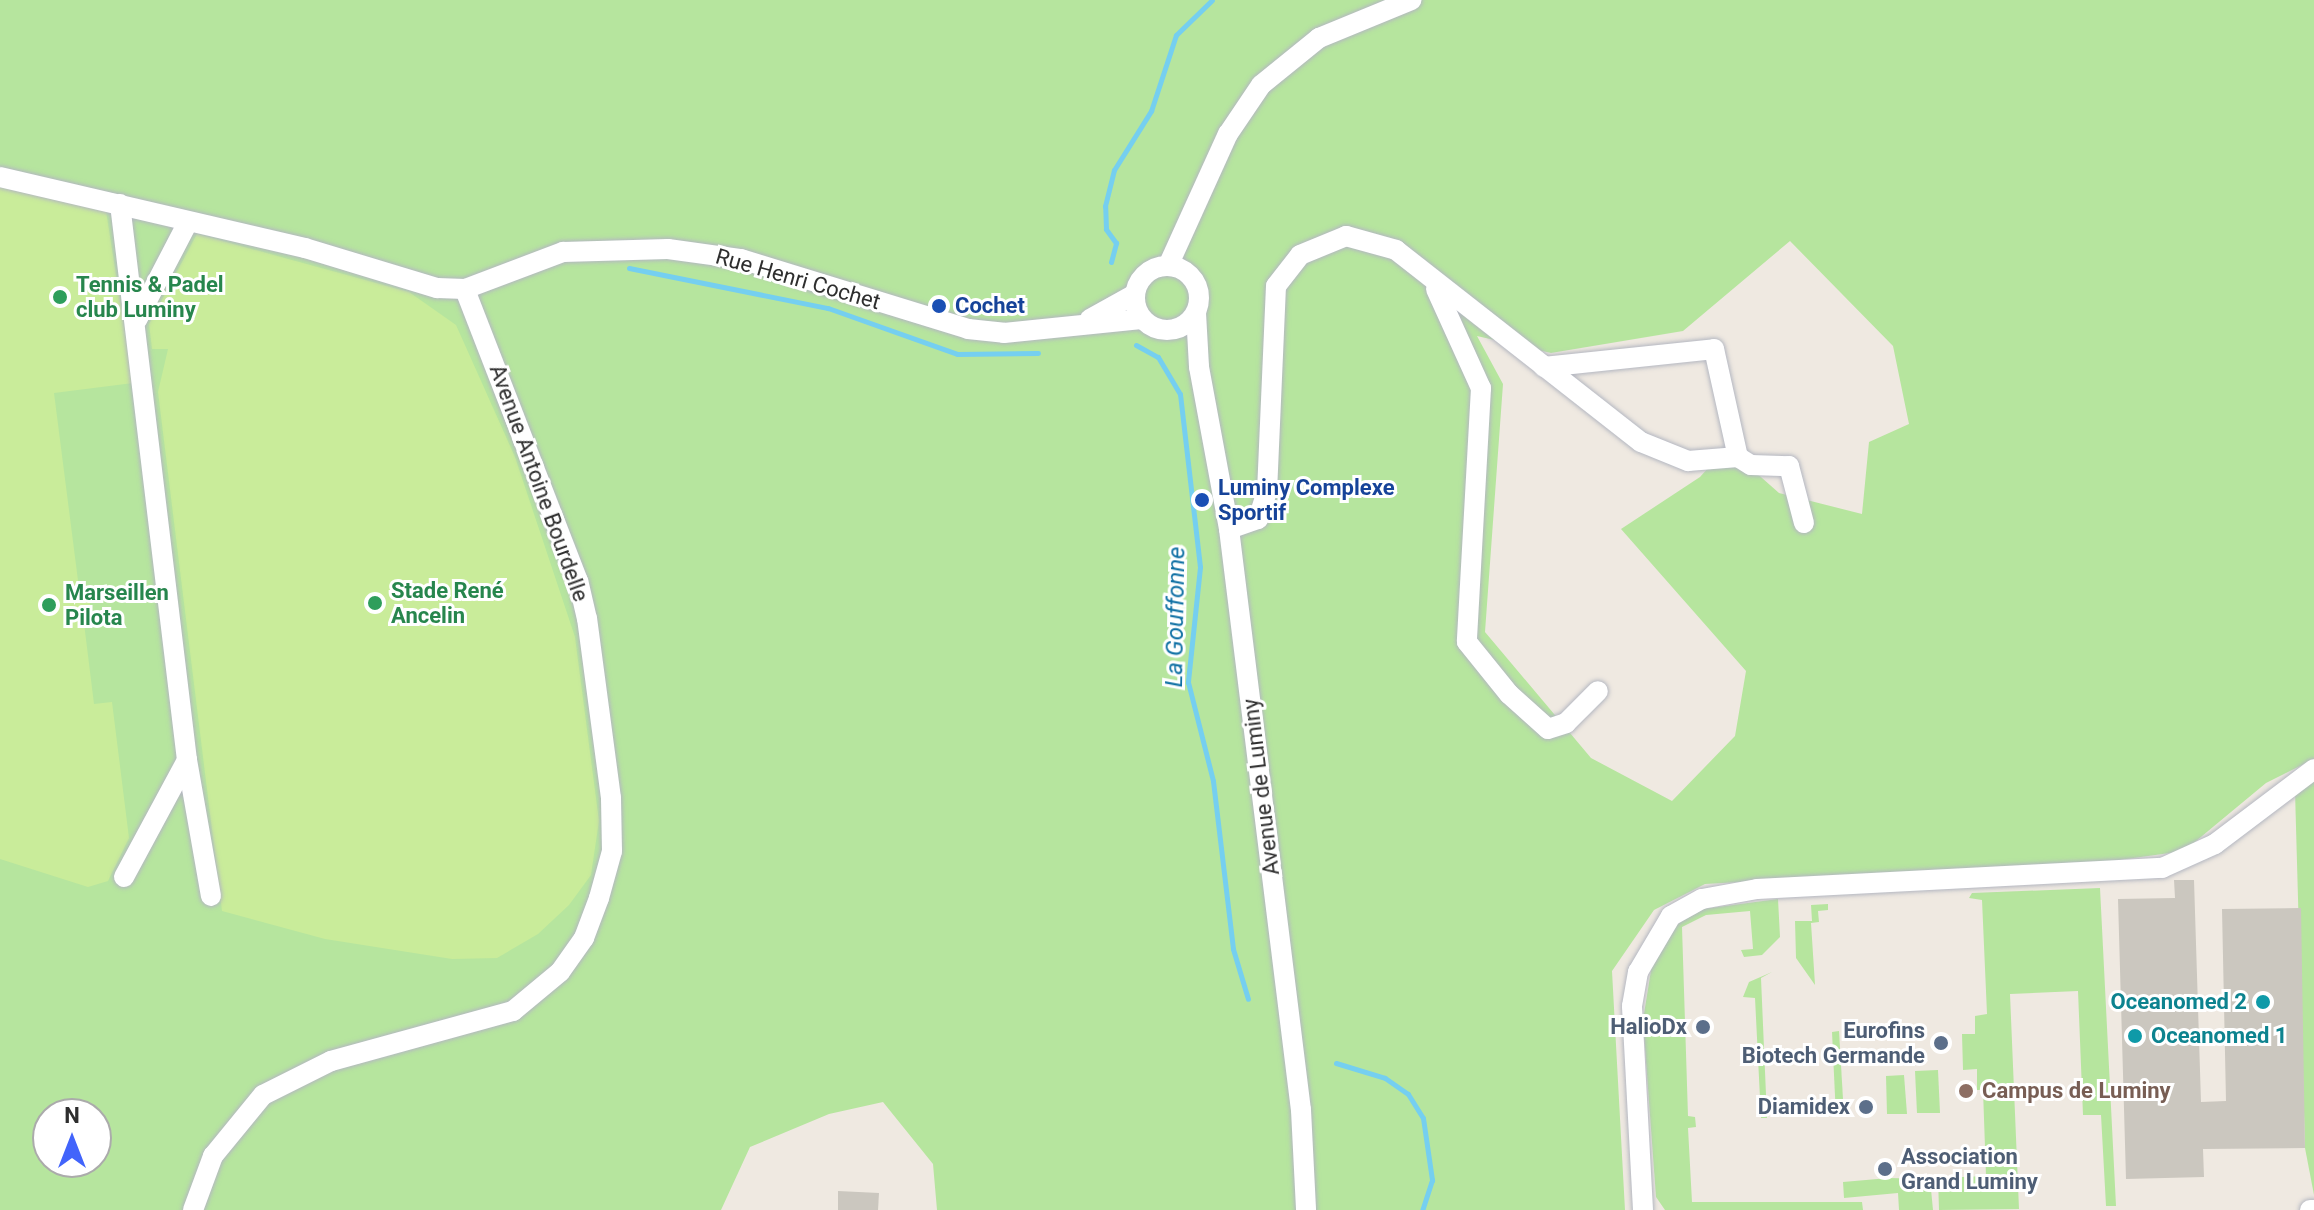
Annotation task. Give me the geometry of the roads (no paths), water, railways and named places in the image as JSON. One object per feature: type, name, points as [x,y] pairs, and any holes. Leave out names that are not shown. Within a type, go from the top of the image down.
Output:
[{"type":"street","points":[[1192,224],[1190,276],[1199,298],[1196,313],[1171,330],[1141,319],[1135,294],[1146,274],[1168,266],[1192,224],[1228,134],[1261,85],[1319,38],[1411,0]]},
{"type":"street","points":[[0,177],[120,204],[437,288],[465,289]]},
{"type":"street","points":[[120,204],[137,320],[187,760],[211,896]]},
{"type":"street","points":[[137,320],[188,222]]},
{"type":"street","points":[[1229,529],[1258,519],[1264,506],[1271,306],[1287,270],[1313,245],[1364,237],[1396,250],[1434,286],[1664,454],[1688,461],[1738,457],[1751,465],[1789,466],[1804,523]]},
{"type":"street","name":"Rue Henri Cochet","points":[[465,289],[563,252],[668,249],[741,259],[968,329],[1004,333],[1086,322],[1141,319]]},
{"type":"street","points":[[1168,266],[1190,276]]},
{"type":"street","points":[[1434,286],[1481,388],[1467,642],[1509,694],[1548,729],[1566,723],[1598,691]]},
{"type":"street","name":"Avenue Antoine Bourdelle","points":[[193,1210],[213,1156],[263,1095],[331,1061],[513,1011],[560,972],[584,938],[599,898],[612,851],[611,798],[587,619],[578,581],[465,289]]},
{"type":"street","name":"Rue Henri Cochet","points":[[1086,322],[1135,294]]},
{"type":"street","name":"Avenue de Luminy","points":[[1196,313],[1199,367],[1229,529],[1301,1110],[1306,1210]]},
{"type":"street","name":"Avenue de Luminy","points":[[1171,330],[1199,367]]},
{"type":"street","points":[[1544,367],[1714,349],[1738,457]]},
{"type":"street","points":[[124,877],[187,760]]},
{"type":"street","points":[[1643,1210],[1632,1006],[1638,972],[1671,916],[1702,899],[1757,889],[2162,868],[2215,844],[2314,769]]},
{"type":"waterway","name":"La Gouffonne","points":[[1111,262],[1116,243],[1106,229],[1105,206],[1114,170],[1151,111],[1176,35],[1212,0]]},
{"type":"waterway","points":[[629,268],[828,308],[957,354],[1038,353]]},
{"type":"waterway","name":"La Gouffonne","points":[[1136,345],[1158,357],[1180,394],[1200,567],[1188,682],[1213,781],[1233,949],[1248,999]]},
{"type":"waterway","name":"La Gouffonne","points":[[1336,1063],[1385,1078],[1408,1094],[1423,1118],[1432,1180],[1422,1210]]},
{"type":"place","name":"Tennis & Padel club Luminy","points":[[60,297]]},
{"type":"place","name":"Cochet","points":[[939,306]]},
{"type":"place","name":"Luminy Complexe Sportif","points":[[1202,500]]},
{"type":"place","name":"Stade René Ancelin","points":[[375,603]]},
{"type":"place","name":"Marseillen Pilota","points":[[49,605]]},
{"type":"place","name":"Oceanomed 2","points":[[2263,1002]]},
{"type":"place","name":"HalioDx","points":[[1703,1027]]},
{"type":"place","name":"Oceanomed 1","points":[[2135,1036]]},
{"type":"place","name":"Eurofins Biotech Germande","points":[[1941,1043]]},
{"type":"place","name":"Campus de Luminy","points":[[1966,1091]]},
{"type":"place","name":"Diamidex","points":[[1866,1107]]},
{"type":"place","name":"Association Grand Luminy","points":[[1885,1169]]}]
